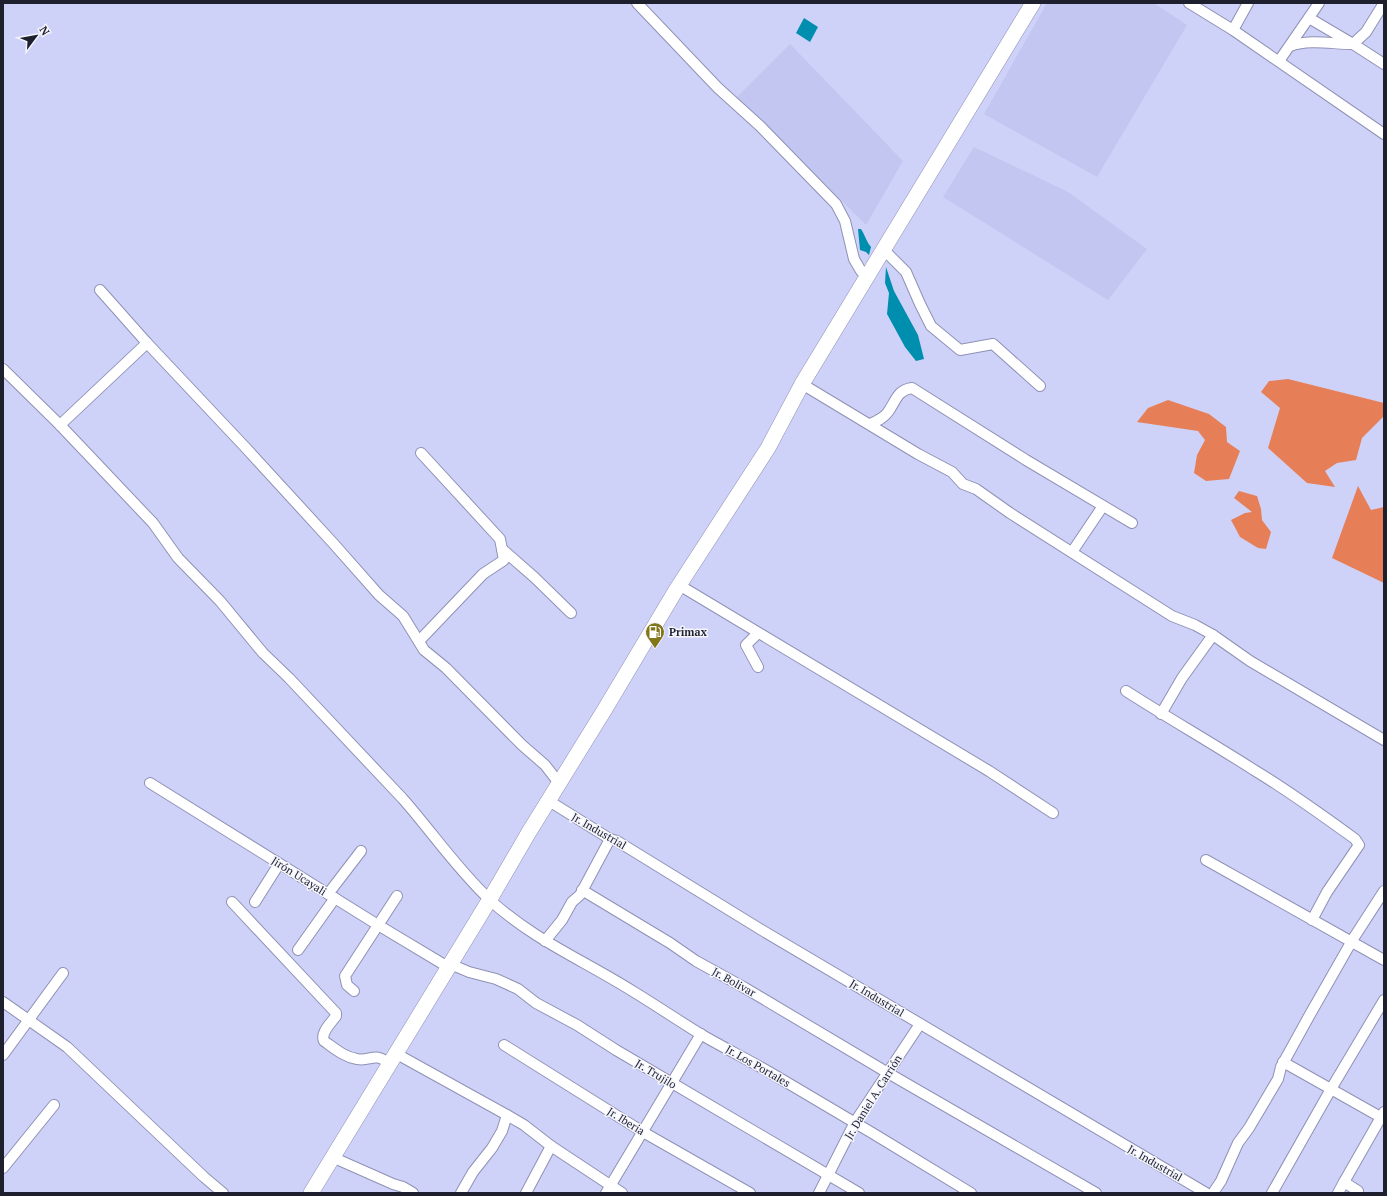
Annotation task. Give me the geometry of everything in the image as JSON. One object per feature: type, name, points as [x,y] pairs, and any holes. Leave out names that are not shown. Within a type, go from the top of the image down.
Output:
[{"type":"highway","points":[[311,1193],[609,703],[679,585],[764,454],[802,384],[1033,3]]},
{"type":"street","points":[[637,3],[718,88],[760,126],[836,204],[845,221],[854,258],[860,271],[867,278]]},
{"type":"street","points":[[1190,3],[1279,61],[1384,134]]},
{"type":"street","points":[[1233,30],[1248,3]]},
{"type":"street","points":[[1279,61],[1319,3]]},
{"type":"street","points":[[1290,46],[1298,43],[1314,42],[1353,44],[1366,32],[1384,3]]},
{"type":"street","points":[[1309,18],[1384,64]]},
{"type":"street","points":[[884,250],[906,272],[931,326],[960,350],[993,344],[1040,386]]},
{"type":"street","points":[[100,290],[147,343],[256,458],[379,595],[403,616],[424,650],[446,668],[522,745],[545,765],[559,783]]},
{"type":"street","points":[[60,425],[147,343]]},
{"type":"street","name":"Jr. Los Portales","points":[[3,369],[60,425],[153,523],[178,558],[220,601],[263,653],[300,689],[403,799],[466,876],[516,922],[545,941],[633,991],[701,1034],[855,1122],[971,1193]]},
{"type":"street","points":[[802,384],[918,454],[952,472],[963,484],[976,489],[1004,509],[1172,616],[1195,625],[1213,635],[1250,661],[1384,740]]},
{"type":"street","points":[[870,424],[879,421],[888,412],[899,394],[905,389],[912,388],[980,432],[1132,523]]},
{"type":"street","points":[[419,641],[483,574],[504,560],[500,539],[421,453]]},
{"type":"street","points":[[1072,552],[1103,506]]},
{"type":"street","points":[[502,550],[534,577],[571,613]]},
{"type":"street","points":[[679,585],[989,771],[1053,813]]},
{"type":"street","points":[[758,633],[744,644],[758,667]]},
{"type":"street","points":[[1161,714],[1182,678],[1213,635]]},
{"type":"street","points":[[1126,691],[1161,714],[1256,770],[1355,839],[1359,845],[1327,892],[1312,920]]},
{"type":"street","name":"Jirón Ucayali","points":[[150,783],[378,925],[449,965]]},
{"type":"street","name":"Jr. Industrial","points":[[549,801],[760,929],[1206,1193]]},
{"type":"street","points":[[545,941],[582,890],[610,839]]},
{"type":"street","points":[[298,950],[361,851]]},
{"type":"street","points":[[1206,860],[1384,960]]},
{"type":"street","points":[[255,902],[279,864]]},
{"type":"street","name":"Jr. Bolivar","points":[[582,890],[696,960],[1096,1193]]},
{"type":"street","points":[[1213,1193],[1221,1180],[1238,1143],[1249,1128],[1278,1079],[1283,1062],[1352,942],[1384,891]]},
{"type":"street","points":[[354,991],[347,985],[345,976],[397,896]]},
{"type":"street","points":[[232,902],[336,1013],[336,1016],[323,1034],[322,1038],[324,1041],[347,1057],[359,1060],[377,1057],[384,1060],[392,1059],[507,1115],[524,1125],[608,1189],[622,1193]]},
{"type":"street","name":"Jr. Trujilo","points":[[449,965],[469,972],[496,978],[518,989],[536,1003],[577,1025],[859,1193]]},
{"type":"street","points":[[3,1055],[62,972]]},
{"type":"street","points":[[1272,1193],[1330,1089],[1384,1000]]},
{"type":"street","points":[[3,1002],[67,1047],[204,1177],[223,1193]]},
{"type":"street","name":"Jr. Daniel A. Carrión","points":[[819,1193],[855,1122],[920,1024]]},
{"type":"street","points":[[608,1189],[673,1083],[701,1034]]},
{"type":"street","name":"Jr. Iberia","points":[[504,1045],[643,1132],[750,1193]]},
{"type":"street","points":[[1283,1062],[1330,1089],[1383,1116],[1338,1193]]},
{"type":"street","points":[[3,1168],[54,1105]]},
{"type":"street","points":[[461,1193],[474,1172],[492,1148],[502,1131],[507,1115]]},
{"type":"street","points":[[526,1193],[551,1146]]},
{"type":"street","points":[[332,1157],[393,1184],[401,1190],[413,1193]]},
{"type":"street","points":[[1344,1182],[1358,1191]]},
{"type":"shaded area","points":[[1047,3],[1154,3],[1187,25],[1097,177],[984,114]]},
{"type":"shaded area","points":[[804,18],[818,27],[810,42],[796,33]]},
{"type":"shaded area","points":[[790,44],[903,161],[866,225],[737,97]]},
{"type":"shaded area","points":[[974,147],[1068,192],[1147,249],[1108,300],[943,197]]},
{"type":"shaded area","points":[[858,229],[861,229],[871,247],[869,255],[860,250]]},
{"type":"shaded area","points":[[886,267],[894,291],[918,335],[924,359],[916,361],[905,347],[887,314],[889,293],[885,283]]},
{"type":"shaded area","points":[[1288,379],[1384,403],[1384,416],[1362,438],[1356,460],[1337,463],[1325,471],[1335,487],[1307,483],[1268,448],[1280,408],[1261,392],[1269,381]]},
{"type":"shaded area","points":[[1168,400],[1209,414],[1226,427],[1227,442],[1240,451],[1229,479],[1206,481],[1194,473],[1197,455],[1205,440],[1198,431],[1137,422],[1148,408]]},
{"type":"shaded area","points":[[1358,486],[1371,510],[1384,507],[1384,583],[1332,558]]},
{"type":"shaded area","points":[[1239,491],[1257,496],[1261,509],[1262,520],[1271,532],[1266,549],[1258,548],[1240,537],[1231,520],[1245,513],[1252,512],[1234,498]]},
{"type":"place","name":"Primax","points":[[655,649]]}]
